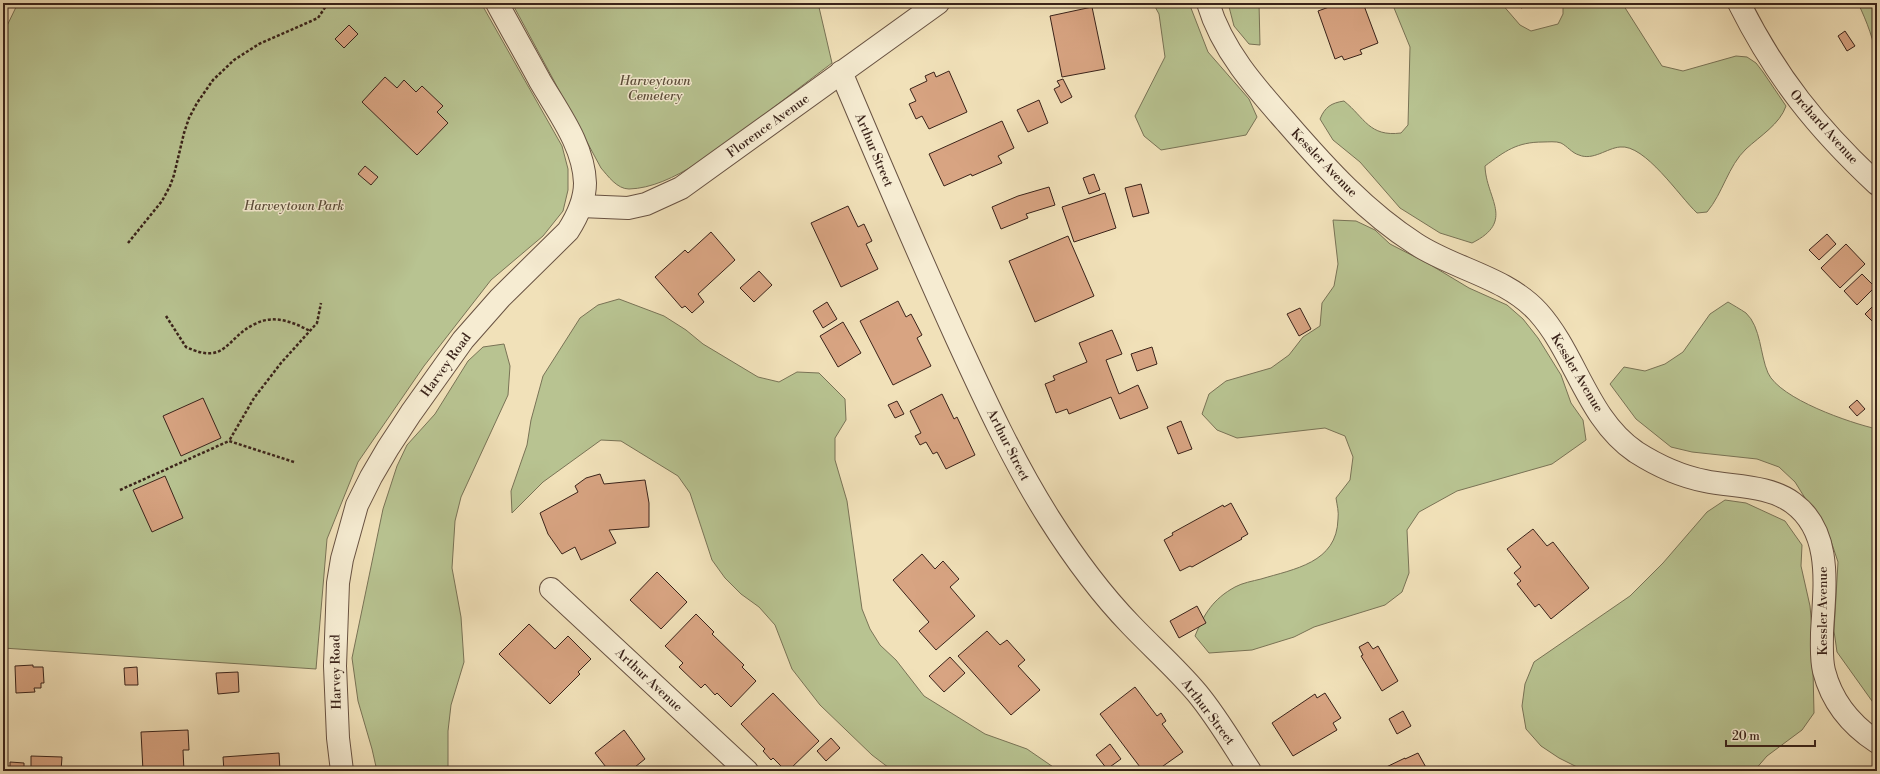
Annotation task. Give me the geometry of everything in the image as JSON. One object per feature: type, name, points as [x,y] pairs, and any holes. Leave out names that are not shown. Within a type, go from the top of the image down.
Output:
[{"type":"street","name":"Harvey Road","points":[[342,771],[338,738],[335,666],[338,583],[346,545],[357,505],[388,448],[463,340],[500,298],[568,232],[577,218],[581,206],[585,184],[580,153],[569,130],[497,3]]},
{"type":"street","name":"Florence Avenue","points":[[581,206],[628,208],[657,200],[681,188],[710,169],[841,72],[938,3]]},
{"type":"street","name":"Kessler Avenue","points":[[1208,3],[1212,17],[1230,52],[1257,90],[1310,150],[1348,190],[1370,209],[1418,245],[1515,293],[1537,311],[1552,331],[1592,402],[1612,430],[1632,450],[1660,467],[1682,475],[1774,494],[1793,503],[1807,517],[1819,539],[1824,565],[1823,669],[1833,696],[1848,719],[1877,742]]},
{"type":"street","name":"Orchard Avenue","points":[[1739,3],[1766,54],[1804,108],[1841,150],[1877,184]]},
{"type":"street","name":"Arthur Street","points":[[841,72],[928,275],[1004,441],[1033,492],[1049,518],[1096,585],[1131,626],[1197,693],[1250,771]]},
{"type":"street","name":"Arthur Avenue","points":[[552,589],[747,771]]},
{"type":"path","points":[[128,243],[162,200],[170,186],[176,170],[184,133],[189,118],[196,103],[213,80],[246,51],[318,18],[328,3]]},
{"type":"path","points":[[120,490],[229,441],[254,398],[317,323],[321,303]]},
{"type":"path","points":[[166,316],[186,347],[209,353],[224,349],[254,324],[262,321],[274,319],[288,321],[310,331]]},
{"type":"path","points":[[229,441],[294,462]]},
{"type":"green space","name":"Harveytown Park","points":[[18,3],[481,3],[562,146],[568,169],[568,190],[563,211],[543,236],[491,280],[424,366],[358,462],[327,539],[316,669],[3,648],[3,34]]},
{"type":"green space","name":"Harveytown Cemetery","points":[[512,3],[818,3],[832,63],[697,164],[663,181],[646,187],[629,189],[621,187],[613,182],[601,168]]},
{"type":"green space","points":[[1153,3],[1189,3],[1208,52],[1249,99],[1257,117],[1246,135],[1161,150],[1144,136],[1135,116],[1165,57],[1159,14]]},
{"type":"green space","points":[[1228,3],[1259,3],[1260,45],[1249,44],[1234,26]]},
{"type":"green space","points":[[1392,3],[1501,3],[1520,25],[1531,31],[1558,24],[1563,14],[1563,3],[1622,3],[1662,66],[1683,71],[1736,56],[1747,57],[1756,63],[1786,106],[1774,124],[1740,156],[1730,171],[1713,205],[1707,212],[1697,213],[1651,162],[1630,148],[1620,147],[1595,155],[1584,156],[1576,154],[1563,144],[1557,142],[1534,142],[1512,148],[1485,166],[1496,218],[1493,226],[1485,235],[1472,243],[1440,233],[1400,208],[1360,162],[1333,140],[1320,119],[1324,111],[1329,106],[1344,101],[1368,125],[1382,132],[1401,133],[1408,125],[1410,47]]},
{"type":"green space","points":[[1858,3],[1877,3],[1877,61],[1870,31]]},
{"type":"green space","points":[[1333,220],[1356,221],[1375,230],[1390,244],[1429,264],[1469,288],[1507,305],[1523,319],[1538,338],[1561,375],[1571,403],[1583,420],[1586,440],[1552,464],[1457,491],[1419,512],[1407,530],[1409,573],[1402,592],[1385,605],[1314,627],[1294,637],[1252,650],[1209,653],[1195,636],[1206,614],[1215,602],[1227,592],[1241,584],[1287,572],[1312,562],[1322,555],[1330,546],[1336,534],[1338,508],[1336,498],[1350,480],[1353,457],[1345,436],[1325,428],[1237,438],[1217,430],[1202,414],[1209,394],[1226,381],[1271,368],[1289,355],[1303,337],[1320,326],[1322,303],[1334,286],[1338,264]]},
{"type":"green space","points":[[619,299],[664,316],[686,330],[703,344],[758,377],[779,382],[797,372],[819,373],[845,399],[846,420],[835,438],[835,460],[847,501],[862,609],[870,629],[880,645],[896,660],[924,696],[985,734],[1027,749],[1059,771],[893,771],[872,755],[820,705],[792,669],[775,625],[759,607],[741,594],[725,578],[712,560],[690,493],[678,476],[621,441],[601,440],[543,482],[512,513],[511,491],[527,445],[531,420],[543,376],[580,318],[598,305]]},
{"type":"green space","points":[[1728,302],[1746,313],[1751,319],[1755,326],[1765,366],[1775,383],[1801,401],[1834,416],[1877,429],[1877,708],[1837,652],[1834,631],[1838,562],[1830,538],[1795,482],[1779,467],[1757,459],[1692,452],[1671,447],[1636,419],[1610,384],[1624,367],[1645,371],[1665,364],[1683,352],[1710,314]]},
{"type":"green space","points":[[504,344],[510,366],[508,395],[461,497],[455,521],[452,568],[461,617],[464,662],[451,705],[448,731],[448,771],[377,771],[358,701],[352,658],[383,509],[397,466],[407,445],[435,414],[468,361],[483,347]]},
{"type":"green space","points":[[1725,500],[1746,503],[1785,521],[1802,545],[1801,566],[1810,606],[1812,628],[1814,713],[1802,730],[1767,756],[1754,771],[1585,771],[1559,758],[1541,746],[1526,729],[1522,706],[1525,684],[1534,662],[1630,596],[1663,563],[1707,512]]},
{"type":"building","points":[[1340,3],[1363,3],[1378,43],[1360,50],[1362,54],[1344,60],[1342,56],[1335,59],[1318,11]]},
{"type":"building","points":[[1520,3],[1537,3],[1521,8]]},
{"type":"building","points":[[1092,7],[1105,69],[1062,77],[1050,16]]},
{"type":"building","points":[[349,25],[358,34],[344,48],[335,39]]},
{"type":"building","points":[[1845,31],[1855,46],[1847,51],[1838,36]]},
{"type":"building","points":[[949,71],[967,112],[929,129],[922,116],[916,119],[909,104],[916,101],[910,89],[927,81],[925,76],[934,72],[936,77]]},
{"type":"building","points":[[385,77],[397,88],[404,80],[416,92],[422,86],[443,106],[437,112],[448,123],[417,155],[362,102]]},
{"type":"building","points":[[1063,79],[1072,97],[1061,103],[1054,89],[1060,86],[1057,81]]},
{"type":"building","points":[[1039,100],[1048,123],[1028,132],[1017,110]]},
{"type":"building","points":[[1002,121],[1014,148],[998,156],[1002,163],[972,176],[971,174],[944,186],[929,154]]},
{"type":"building","points":[[365,166],[378,177],[371,185],[358,174]]},
{"type":"building","points":[[1094,174],[1100,190],[1089,194],[1083,178]]},
{"type":"building","points":[[1141,184],[1149,213],[1133,217],[1125,188]]},
{"type":"building","points":[[1049,187],[1055,205],[1026,214],[1028,218],[1001,229],[992,207],[1018,196]]},
{"type":"building","points":[[1105,193],[1116,228],[1074,242],[1062,207]]},
{"type":"building","points":[[848,206],[858,227],[864,224],[872,241],[866,244],[878,269],[841,287],[811,223]]},
{"type":"building","points":[[711,232],[735,260],[698,294],[704,302],[692,313],[685,306],[682,308],[655,277],[685,250],[688,253]]},
{"type":"building","points":[[1827,234],[1836,244],[1819,260],[1809,250]]},
{"type":"building","points":[[1068,236],[1094,296],[1035,322],[1009,261]]},
{"type":"building","points":[[1846,244],[1865,264],[1840,288],[1821,268]]},
{"type":"building","points":[[759,271],[772,285],[754,302],[740,288]]},
{"type":"building","points":[[1862,274],[1875,287],[1857,305],[1844,291]]},
{"type":"building","points":[[898,301],[906,317],[911,314],[922,335],[917,338],[931,366],[893,385],[860,321]]},
{"type":"building","points":[[827,302],[837,319],[823,328],[813,311]]},
{"type":"building","points":[[1877,302],[1877,324],[1876,325],[1865,314]]},
{"type":"building","points":[[1300,308],[1311,329],[1299,336],[1287,314]]},
{"type":"building","points":[[843,322],[861,353],[838,367],[820,336]]},
{"type":"building","points":[[1112,330],[1122,354],[1106,360],[1119,394],[1138,385],[1148,408],[1120,419],[1111,397],[1069,414],[1067,409],[1056,413],[1045,384],[1055,380],[1053,376],[1087,362],[1079,343]]},
{"type":"building","points":[[1152,347],[1157,364],[1137,371],[1131,354]]},
{"type":"building","points":[[942,394],[954,419],[957,417],[975,455],[946,469],[937,452],[933,454],[926,442],[920,445],[915,436],[921,433],[910,411]]},
{"type":"building","points":[[203,398],[221,438],[181,456],[163,416]]},
{"type":"building","points":[[1857,400],[1865,409],[1857,416],[1849,407]]},
{"type":"building","points":[[897,401],[904,414],[895,418],[888,405]]},
{"type":"building","points":[[1181,421],[1192,449],[1178,454],[1167,427]]},
{"type":"building","points":[[600,474],[604,484],[645,480],[649,503],[649,527],[609,530],[616,543],[581,560],[575,547],[562,554],[548,534],[540,513],[578,492],[575,486],[586,478]]},
{"type":"building","points":[[165,476],[183,518],[152,532],[133,490]]},
{"type":"building","points":[[1231,503],[1248,534],[1241,538],[1242,539],[1192,567],[1190,566],[1180,571],[1164,540],[1173,535],[1172,533],[1223,505],[1224,507]]},
{"type":"building","points":[[1533,529],[1547,546],[1553,542],[1589,588],[1551,619],[1539,604],[1535,607],[1517,584],[1521,581],[1514,573],[1521,567],[1507,549]]},
{"type":"building","points":[[922,554],[935,569],[943,561],[959,579],[950,587],[975,616],[936,650],[919,631],[929,622],[893,580]]},
{"type":"building","points":[[657,572],[687,602],[661,629],[630,600]]},
{"type":"building","points":[[1197,606],[1206,623],[1179,638],[1170,621]]},
{"type":"building","points":[[696,614],[714,632],[712,634],[744,665],[742,667],[756,681],[731,707],[717,693],[715,695],[705,684],[701,688],[679,667],[683,663],[665,646]]},
{"type":"building","points":[[529,624],[555,649],[568,636],[591,659],[578,672],[580,674],[550,704],[499,654]]},
{"type":"building","points":[[987,631],[1000,645],[1007,640],[1025,660],[1018,666],[1040,690],[1011,715],[958,656]]},
{"type":"building","points":[[1368,642],[1373,649],[1378,646],[1398,681],[1382,691],[1361,656],[1363,655],[1359,647]]},
{"type":"building","points":[[950,657],[965,673],[944,692],[929,676]]},
{"type":"building","points":[[33,665],[33,667],[43,667],[44,683],[41,683],[41,688],[34,688],[35,692],[16,693],[15,666]]},
{"type":"building","points":[[137,667],[138,685],[125,685],[124,668]]},
{"type":"building","points":[[238,672],[239,692],[218,694],[216,673]]},
{"type":"building","points":[[1135,687],[1157,716],[1161,713],[1166,721],[1162,724],[1183,752],[1156,771],[1143,771],[1100,714]]},
{"type":"building","points":[[773,693],[819,741],[788,771],[786,771],[773,758],[771,760],[763,751],[765,749],[741,724]]},
{"type":"building","points":[[1325,693],[1341,718],[1333,723],[1337,730],[1293,756],[1272,723],[1315,694],[1317,698]]},
{"type":"building","points":[[1403,711],[1411,726],[1397,734],[1389,719]]},
{"type":"building","points":[[188,730],[189,750],[183,750],[184,771],[143,771],[141,732]]},
{"type":"building","points":[[624,730],[645,759],[630,771],[609,771],[595,753]]},
{"type":"building","points":[[831,738],[840,748],[826,761],[817,751]]},
{"type":"building","points":[[1110,744],[1121,759],[1107,769],[1096,755]]},
{"type":"building","points":[[279,753],[280,771],[224,771],[223,757]]},
{"type":"building","points":[[1418,753],[1428,771],[1378,771],[1405,758]]},
{"type":"building","points":[[31,756],[62,757],[61,771],[31,771]]},
{"type":"building","points":[[10,762],[24,763],[24,771],[10,771]]}]
